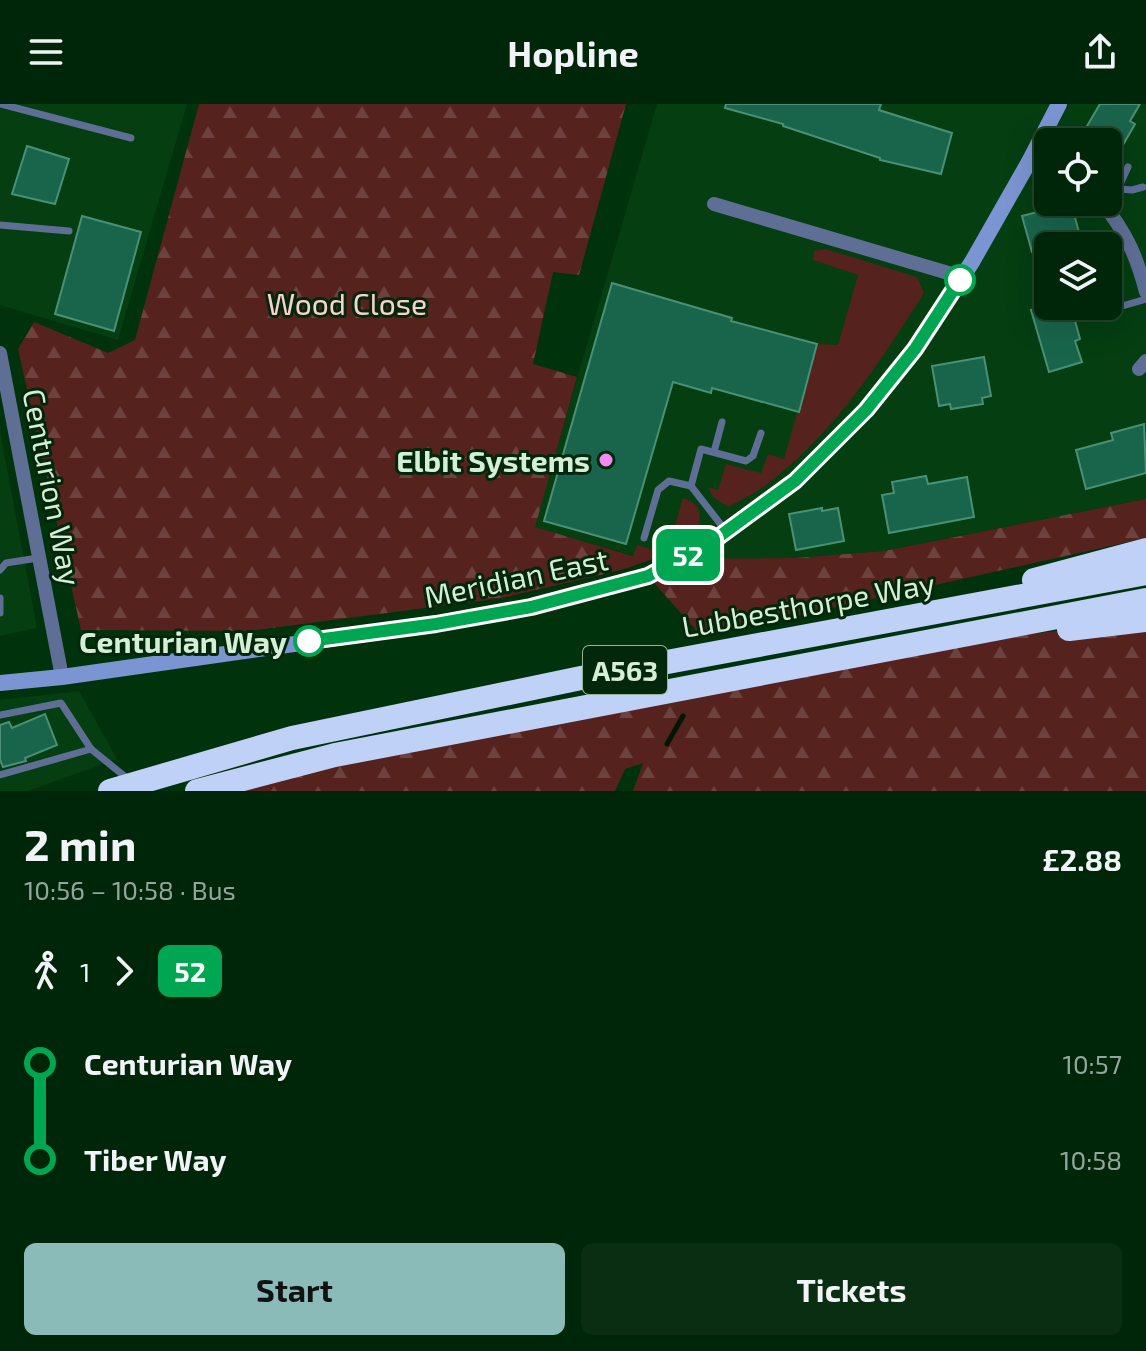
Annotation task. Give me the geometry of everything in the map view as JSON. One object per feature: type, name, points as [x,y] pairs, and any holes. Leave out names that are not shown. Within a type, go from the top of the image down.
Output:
[{"type":"highway","points":[[842,631],[1146,550]]},
{"type":"highway","name":"Lubbesthorpe Way","points":[[110,791],[292,738],[581,678],[1146,573]]},
{"type":"highway","name":"Lubbesthorpe Way","points":[[197,791],[335,755],[1146,600]]},
{"type":"highway","points":[[854,655],[1146,620]]},
{"type":"street","name":"Meridian East","points":[[0,683],[436,624],[531,607],[648,576],[726,532],[795,481],[866,410],[915,349],[962,277],[1059,104]]},
{"type":"street","points":[[1030,160],[1034,162]]},
{"type":"street","points":[[714,204],[962,277]]},
{"type":"street","points":[[1112,216],[1130,242],[1144,275],[1146,292]]},
{"type":"street","name":"Centurion Way","points":[[0,353],[62,677]]},
{"type":"lane","points":[[1,104],[131,138]]},
{"type":"lane","points":[[1122,182],[1128,167]]},
{"type":"lane","points":[[1122,189],[1143,187]]},
{"type":"lane","points":[[0,225],[69,231]]},
{"type":"lane","points":[[1122,245],[1130,242]]},
{"type":"lane","points":[[1122,306],[1146,299]]},
{"type":"lane","points":[[714,452],[722,422]]},
{"type":"lane","points":[[691,486],[701,449],[746,461],[753,456],[761,433]]},
{"type":"lane","points":[[644,538],[658,490],[669,481],[691,486],[726,532]]},
{"type":"lane","points":[[0,570],[6,563],[40,558]]},
{"type":"lane","points":[[0,598],[0,613]]},
{"type":"lane","points":[[0,715],[61,703],[91,749],[133,784]]},
{"type":"lane","points":[[0,775],[91,749]]},
{"type":"shaded area","points":[[0,104],[187,104],[118,340],[0,305]]},
{"type":"shaded area","points":[[657,104],[1146,104],[1146,499],[884,551],[714,561],[642,558],[534,527]]},
{"type":"shaded area","points":[[0,431],[37,628],[0,636]]},
{"type":"shaded area","points":[[79,691],[117,759],[28,791],[0,791],[0,700]]},
{"type":"green space","name":"Wood Close","points":[[199,104],[626,104],[579,275],[553,272],[533,364],[577,377],[535,527],[616,551],[601,561],[604,574],[502,598],[248,631],[81,630],[18,349],[34,322],[108,353],[135,340]]},
{"type":"green space","points":[[826,249],[917,277],[924,293],[854,396],[813,444],[766,485],[728,507],[713,497],[708,487],[718,490],[726,464],[761,473],[768,454],[784,459],[817,344],[838,345],[858,275],[813,260],[814,251]]},
{"type":"green space","points":[[683,498],[697,507],[699,531],[654,558],[604,574],[601,561],[616,551],[633,556],[637,545],[653,550],[658,533],[672,536]]},
{"type":"green space","points":[[1146,499],[1146,538],[702,637],[648,576],[680,559],[795,558],[884,551]]},
{"type":"green space","points":[[1146,600],[1146,791],[633,791],[643,763],[625,769],[615,791],[197,791],[854,655],[1124,623]]},
{"type":"building","points":[[726,104],[881,104],[879,110],[952,133],[941,174],[880,160],[783,124],[725,108]]},
{"type":"building","points":[[1100,104],[1140,104],[1130,121],[1135,124],[1122,147],[1122,128],[1086,128]]},
{"type":"building","points":[[27,146],[69,159],[55,204],[12,194]]},
{"type":"building","points":[[1034,213],[1034,216],[1075,216],[1079,232],[1034,232],[1032,252],[1022,216]]},
{"type":"building","points":[[82,216],[141,232],[114,331],[55,314]]},
{"type":"building","points":[[612,283],[732,318],[731,321],[817,344],[799,412],[712,388],[711,393],[673,382],[626,544],[544,521]]},
{"type":"building","points":[[1034,309],[1034,320],[1075,320],[1080,339],[1075,341],[1082,362],[1049,372],[1031,310]]},
{"type":"building","points":[[984,357],[991,396],[982,398],[983,404],[951,409],[950,404],[939,406],[932,366]]},
{"type":"building","points":[[1144,424],[1146,473],[1086,489],[1076,450],[1113,440],[1111,433]]},
{"type":"building","points":[[926,476],[928,484],[967,477],[974,517],[889,533],[882,495],[894,493],[892,482]]},
{"type":"building","points":[[822,508],[822,511],[838,508],[844,541],[796,550],[789,514]]},
{"type":"building","points":[[45,714],[57,745],[25,758],[26,761],[3,767],[0,760],[0,725],[9,722],[12,728]]},
{"type":"waterway","points":[[667,744],[683,716]]},
{"type":"bus line","name":"52","points":[[309,641],[436,624],[531,607],[648,576],[713,541],[795,481],[866,410],[915,349],[960,280]]},
{"type":"place","name":"Elbit Systems","points":[[606,460]]},
{"type":"place","name":"Centurian Way","points":[[309,641]]}]
